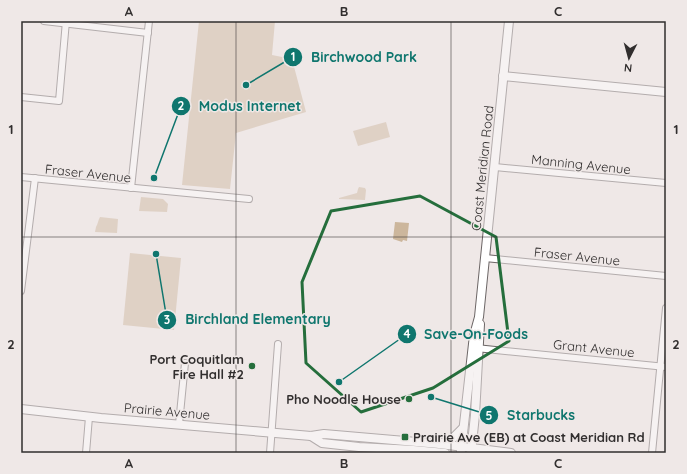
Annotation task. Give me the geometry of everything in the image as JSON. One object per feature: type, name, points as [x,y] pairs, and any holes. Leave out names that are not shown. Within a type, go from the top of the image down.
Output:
[{"type":"main road","name":"Coast Meridian Road","points":[[471,451],[475,415],[476,348],[474,335],[479,317],[509,21]]},
{"type":"main road","points":[[504,76],[666,92]]},
{"type":"main road","name":"Coast Meridian Road","points":[[461,450],[463,428],[476,348]]},
{"type":"main road","name":"Prairie Avenue","points":[[21,409],[89,417],[272,433],[311,436],[324,434],[440,444],[461,450],[511,453]]},
{"type":"main road","points":[[440,444],[452,438],[463,428]]},
{"type":"main road","name":"Prairie Avenue","points":[[311,436],[322,443],[359,450],[413,450],[445,453]]},
{"type":"street","points":[[44,21],[66,22],[148,33]]},
{"type":"street","points":[[131,188],[150,21]]},
{"type":"street","points":[[21,97],[59,101],[66,22]]},
{"type":"street","name":"Manning Avenue","points":[[495,167],[666,183]]},
{"type":"street","name":"Fraser Avenue","points":[[21,177],[249,199]]},
{"type":"street","points":[[21,291],[35,178]]},
{"type":"street","name":"Fraser Avenue","points":[[485,258],[666,276]]},
{"type":"street","points":[[652,453],[663,366],[666,308]]},
{"type":"street","points":[[270,453],[278,344]]},
{"type":"street","name":"Grant Avenue","points":[[476,348],[663,366]]},
{"type":"street","points":[[179,424],[185,363]]},
{"type":"street","points":[[86,453],[89,417]]},
{"type":"highlighted area","points":[[420,196],[496,237],[509,341],[433,388],[361,412],[306,363],[302,282],[331,211]]},
{"type":"shaded area","points":[[199,21],[275,21],[272,55],[292,59],[306,112],[236,133],[230,189],[182,185]]},
{"type":"shaded area","points":[[386,122],[390,137],[358,146],[353,131]]},
{"type":"shaded area","points":[[359,187],[365,188],[366,190],[365,200],[339,199],[357,193]]},
{"type":"shaded area","points":[[141,197],[163,199],[168,204],[167,212],[139,211]]},
{"type":"shaded area","points":[[100,217],[118,219],[117,233],[95,232]]},
{"type":"shaded area","points":[[395,222],[409,223],[407,241],[403,240],[402,242],[393,239]]},
{"type":"shaded area","points":[[130,253],[181,258],[174,330],[123,325]]},
{"type":"place","name":"Birchwood Park","points":[[246,85]]},
{"type":"place","name":"Modus Internet","points":[[154,178]]},
{"type":"place","name":"Birchland Elementary","points":[[156,254]]},
{"type":"place","name":"Port Coquitlam Fire Hall #2","points":[[252,366]]},
{"type":"place","name":"Save-On-Foods","points":[[339,382]]},
{"type":"place","name":"Starbucks","points":[[431,397]]},
{"type":"place","name":"Pho Noodle House","points":[[409,399]]},
{"type":"place","name":"Prairie Ave (EB) at Coast Meridian Rd","points":[[405,437]]}]
